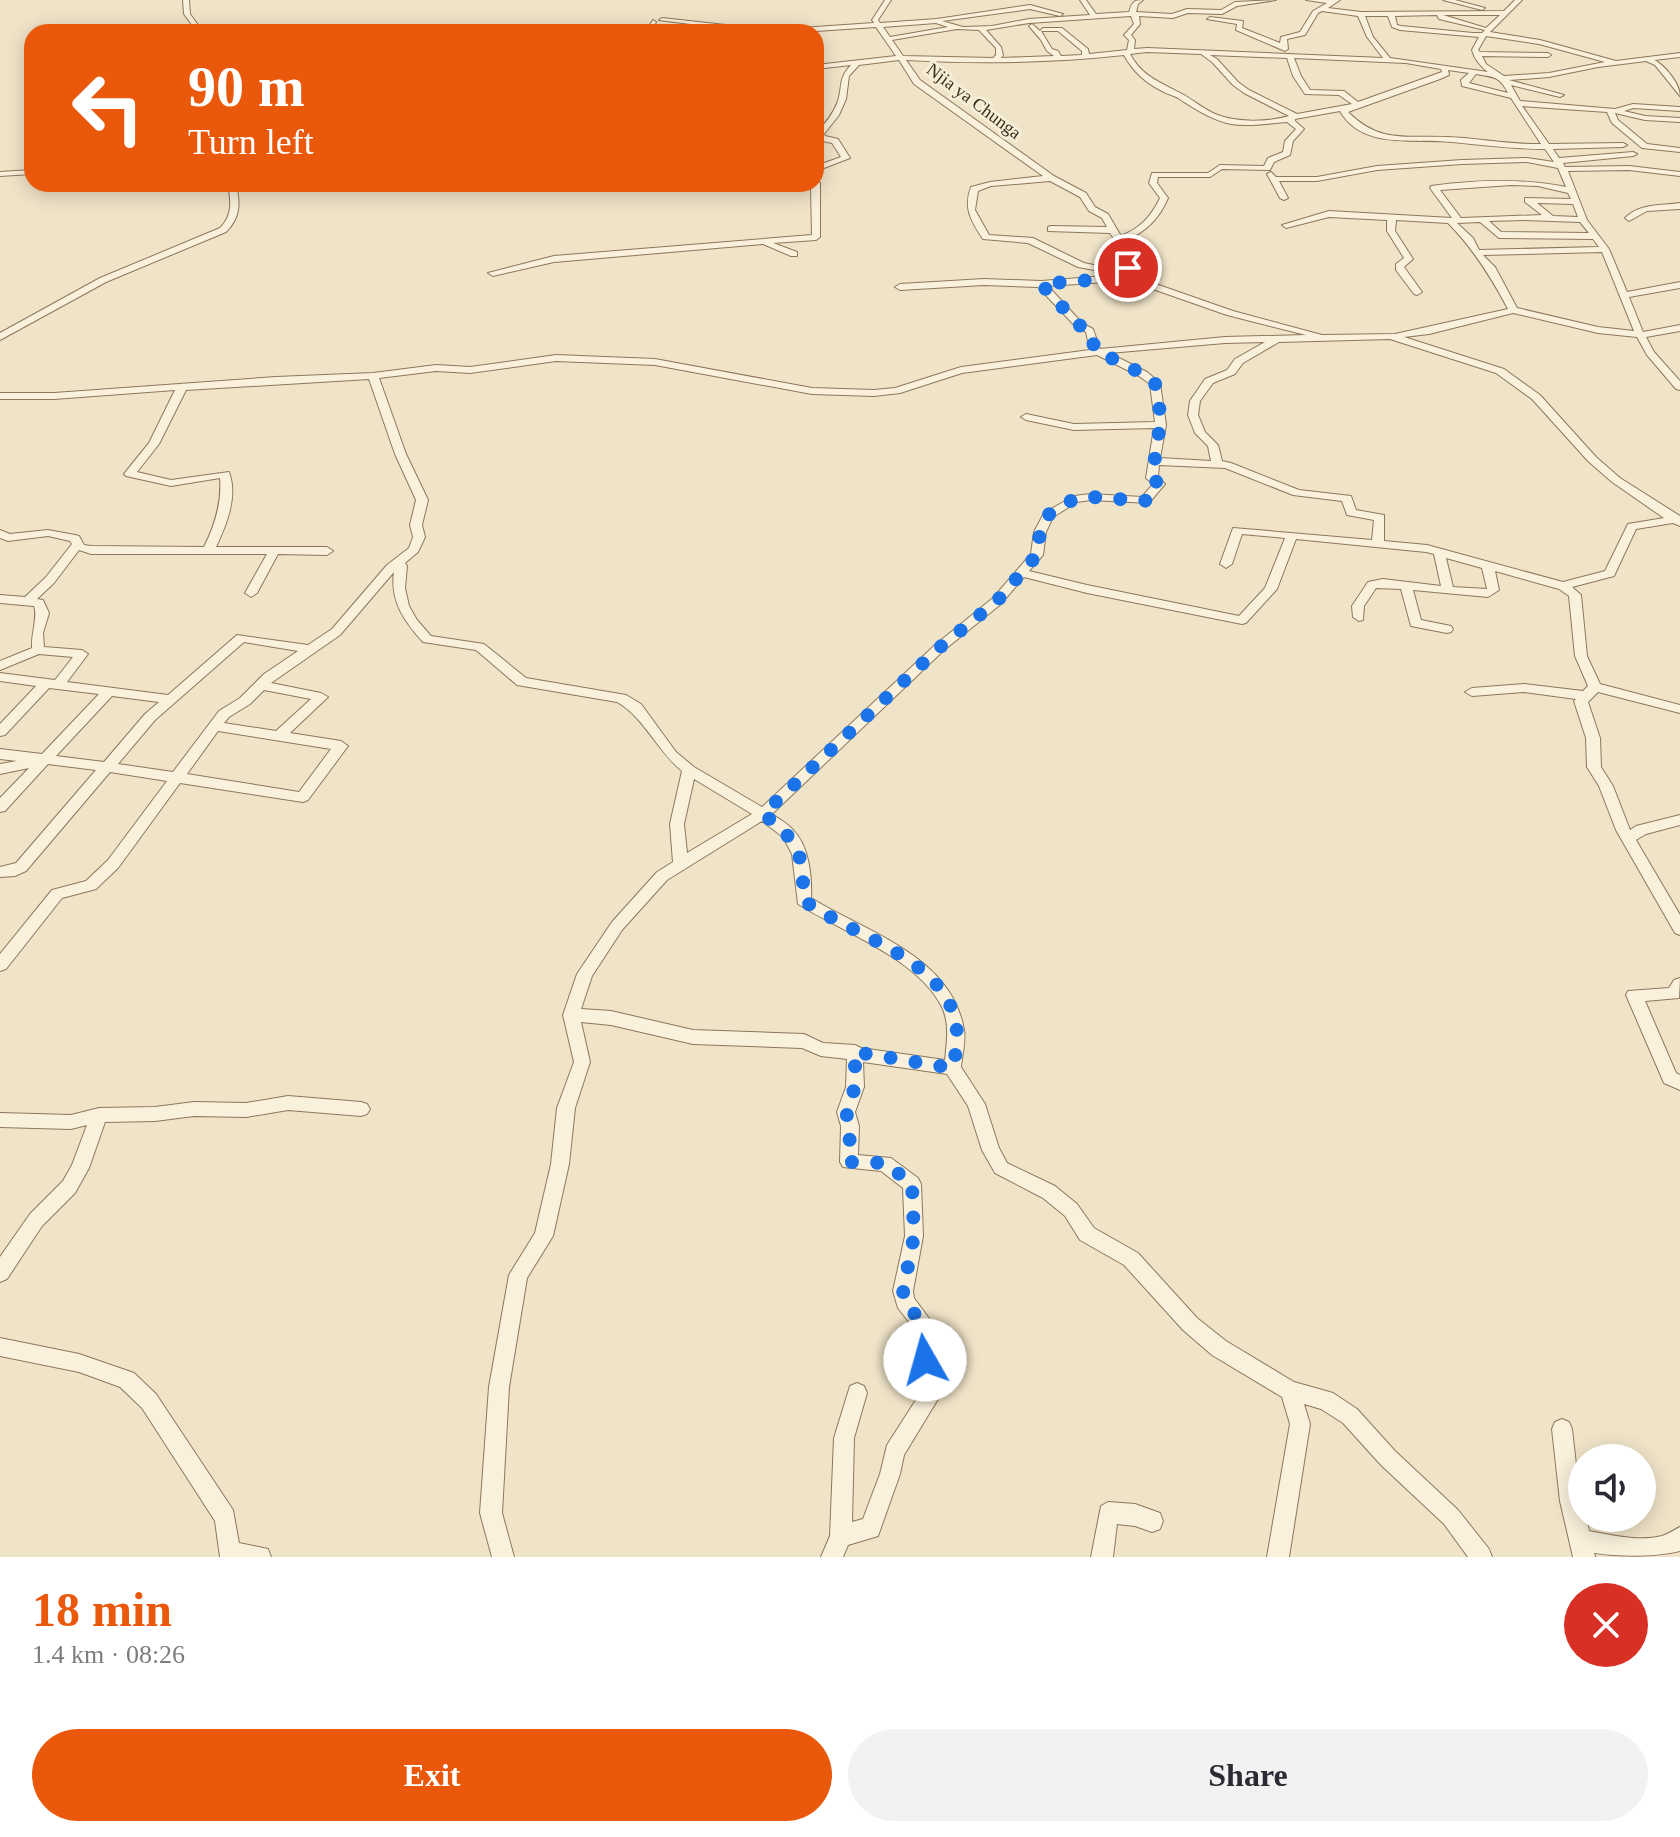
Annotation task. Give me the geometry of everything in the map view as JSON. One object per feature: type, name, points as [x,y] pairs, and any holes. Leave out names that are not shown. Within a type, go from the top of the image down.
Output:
[{"type":"street","points":[[186,0],[187,14],[194,24]]},
{"type":"street","points":[[880,24],[875,20],[888,0]]},
{"type":"street","points":[[982,13],[1015,13],[1017,9],[1031,4],[1029,0]]},
{"type":"street","points":[[1083,0],[1095,17]]},
{"type":"street","points":[[1140,0],[1135,3],[1132,14],[1137,24],[1127,35],[1132,40],[1128,51],[1130,64],[1140,75],[1184,98],[1188,105],[1214,119],[1256,123],[1354,106],[1437,77],[1446,73],[1444,68]]},
{"type":"street","points":[[1173,16],[1187,11],[1222,12],[1234,2],[1272,0]]},
{"type":"street","points":[[1309,0],[1336,1]]},
{"type":"street","points":[[1446,0],[1505,12]]},
{"type":"street","points":[[1506,0],[1517,1]]},
{"type":"street","points":[[1336,1],[1311,16],[1303,34],[1283,38],[1283,46],[1308,92],[1341,93],[1354,106]]},
{"type":"street","points":[[1517,1],[1487,31],[1475,50],[1476,54],[1483,65],[1503,78],[1544,146],[1560,165],[1571,185],[1574,202],[1583,220],[1605,249],[1640,335],[1650,353],[1680,387]]},
{"type":"street","points":[[824,28],[1034,7],[1053,14],[1072,14]]},
{"type":"street","points":[[1323,9],[1361,14],[1505,12]]},
{"type":"street","points":[[1439,13],[1441,18],[1451,22],[1616,63]]},
{"type":"street","points":[[889,39],[958,27],[980,28],[1132,14],[1241,22],[1238,29],[1283,46]]},
{"type":"street","points":[[1361,14],[1370,37],[1388,60]]},
{"type":"street","points":[[1391,14],[1394,26],[1400,28],[1473,35],[1487,31]]},
{"type":"street","points":[[1003,15],[1035,30],[1058,57]]},
{"type":"street","points":[[935,18],[958,27]]},
{"type":"street","points":[[662,20],[698,24]]},
{"type":"street","name":"Njia ya Chunga","points":[[880,24],[917,82],[1051,178],[1083,195],[1092,209],[1105,216],[1128,256],[1150,285]]},
{"type":"street","points":[[980,28],[999,48],[1000,55],[996,59]]},
{"type":"street","points":[[1035,30],[1060,29],[1086,50],[1085,57]]},
{"type":"street","points":[[1542,43],[1538,46],[1548,55]]},
{"type":"street","points":[[824,66],[901,58],[1085,57],[1128,51],[1289,55],[1388,60],[1444,68],[1503,78],[1560,95]]},
{"type":"street","points":[[1201,53],[1217,59],[1237,86],[1257,100],[1294,118],[1300,129],[1289,141],[1287,153],[1271,160],[1267,168]]},
{"type":"street","points":[[1476,54],[1577,54]]},
{"type":"street","points":[[1503,78],[1680,55]]},
{"type":"street","points":[[1649,61],[1657,64],[1680,94]]},
{"type":"street","points":[[824,128],[835,114],[847,86],[845,76],[856,64]]},
{"type":"street","points":[[1473,73],[1465,84],[1515,100],[1680,120]]},
{"type":"street","points":[[1536,76],[1559,89],[1562,104],[1570,107]]},
{"type":"street","points":[[1641,106],[1649,102],[1680,100]]},
{"type":"street","points":[[1354,106],[1343,112],[1360,129],[1400,140],[1448,139],[1502,146],[1623,145],[1633,154]]},
{"type":"street","points":[[1611,110],[1641,106],[1680,109]]},
{"type":"street","points":[[1611,110],[1615,121],[1645,146],[1680,150]]},
{"type":"street","points":[[1623,145],[1626,143],[1623,139],[1636,138]]},
{"type":"street","points":[[824,139],[835,141],[846,158],[824,166]]},
{"type":"street","points":[[1560,165],[1633,154],[1655,157],[1680,150]]},
{"type":"street","points":[[1651,169],[1655,157]]},
{"type":"street","points":[[1274,179],[1317,179],[1377,168],[1527,160],[1680,174]]},
{"type":"street","points":[[1119,240],[1148,226],[1159,214],[1164,198],[1153,183],[1155,175],[1210,175],[1220,167],[1267,168]]},
{"type":"street","points":[[1267,168],[1284,198]]},
{"type":"street","points":[[0,174],[24,172]]},
{"type":"street","points":[[1051,178],[990,184],[974,189],[971,217],[986,237],[1030,240],[1081,265],[1230,313],[1331,339]]},
{"type":"street","points":[[1513,310],[1490,267],[1476,253],[1434,188],[1454,184],[1521,183],[1571,191]]},
{"type":"street","points":[[0,337],[103,280],[223,230],[233,220],[234,192]]},
{"type":"street","points":[[493,273],[554,259],[816,237],[817,205],[813,192]]},
{"type":"street","points":[[1553,220],[1528,200],[1574,202]]},
{"type":"street","points":[[1629,218],[1640,210],[1655,206],[1680,206]]},
{"type":"street","points":[[1286,225],[1329,214],[1454,220],[1583,220]]},
{"type":"street","points":[[1392,216],[1391,231],[1409,259],[1399,266],[1400,272],[1413,283],[1417,292]]},
{"type":"street","points":[[1483,220],[1499,235],[1597,236]]},
{"type":"street","points":[[1051,229],[1113,230]]},
{"type":"street","points":[[763,242],[794,254]]},
{"type":"street","points":[[1476,253],[1605,249]]},
{"type":"street","points":[[1127,278],[1128,256]]},
{"type":"street","points":[[900,287],[984,282],[1041,284],[1127,278]]},
{"type":"street","points":[[503,1557],[491,1513],[499,1387],[518,1275],[544,1236],[560,1164],[566,1108],[582,1062],[571,1015],[585,974],[617,926],[662,876],[763,814],[939,648],[997,601],[1037,555],[1040,532],[1048,515],[1074,499],[1091,497],[1145,501],[1159,484],[1152,478],[1161,425],[1159,394],[1155,383],[1095,350],[1090,331],[1079,325],[1041,284]]},
{"type":"street","points":[[1623,295],[1680,285]]},
{"type":"street","points":[[0,396],[54,396],[373,376],[436,368],[470,370],[517,366],[556,358],[655,362],[812,391],[874,393],[896,391],[961,370],[1225,340],[1391,336],[1424,332],[1513,310],[1598,330],[1640,335],[1680,328]]},
{"type":"street","points":[[1424,332],[1419,336],[1424,347]]},
{"type":"street","points":[[1391,336],[1500,371],[1542,403],[1592,459],[1616,480],[1679,518]]},
{"type":"street","points":[[1217,464],[1215,448],[1200,433],[1193,415],[1195,401],[1209,381],[1231,372],[1239,361],[1276,340]]},
{"type":"street","points":[[0,965],[57,894],[91,885],[113,864],[224,714],[245,701],[308,649],[336,632],[398,563],[414,550],[419,537],[416,525],[422,500],[410,480],[391,432],[373,376]]},
{"type":"street","points":[[182,387],[154,444],[130,474],[171,483],[225,474],[227,497],[221,522],[209,549]]},
{"type":"street","points":[[1026,417],[1074,427],[1161,425]]},
{"type":"street","points":[[1155,461],[1237,467],[1253,477],[1277,483],[1297,493],[1347,498],[1351,513],[1380,517],[1378,543]]},
{"type":"street","points":[[1563,586],[1610,573],[1632,526],[1679,518]]},
{"type":"street","points":[[1226,564],[1237,530],[1317,536],[1345,543],[1378,543],[1439,552],[1563,586],[1575,595],[1581,656],[1591,692]]},
{"type":"street","points":[[0,533],[8,538],[61,533],[75,538],[77,545]]},
{"type":"street","points":[[1023,573],[1242,620],[1271,589],[1277,566],[1292,535]]},
{"type":"street","points":[[77,545],[91,550],[327,551]]},
{"type":"street","points":[[28,601],[50,580],[77,545]]},
{"type":"street","points":[[251,593],[275,550]]},
{"type":"street","points":[[1439,552],[1448,590]]},
{"type":"street","points":[[398,563],[401,566],[397,591],[400,606],[427,639],[480,647],[522,682],[621,698],[636,707],[671,755],[689,770],[763,814],[789,834],[799,854],[803,900],[824,915],[906,957],[935,982],[947,1001],[954,1021],[958,1048],[952,1068]]},
{"type":"street","points":[[1359,617],[1358,606],[1372,585],[1488,593],[1493,590],[1488,566]]},
{"type":"street","points":[[1406,586],[1415,623],[1447,629]]},
{"type":"street","points":[[0,599],[39,603],[43,613],[37,633],[38,650]]},
{"type":"street","points":[[0,872],[15,871],[21,867],[169,699],[241,638],[308,649]]},
{"type":"street","points":[[0,666],[38,650],[82,654],[0,732]]},
{"type":"street","points":[[0,677],[169,699]]},
{"type":"street","points":[[261,685],[321,697],[279,736]]},
{"type":"street","points":[[1472,692],[1524,688],[1591,692],[1680,709]]},
{"type":"street","points":[[0,807],[109,691]]},
{"type":"street","points":[[1591,692],[1581,701],[1593,738],[1594,767],[1606,786],[1628,839],[1680,929]]},
{"type":"street","points":[[0,754],[303,797],[341,746],[214,726]]},
{"type":"street","points":[[0,769],[45,759]]},
{"type":"street","points":[[681,864],[677,824],[689,770]]},
{"type":"street","points":[[1628,839],[1641,830],[1680,820]]},
{"type":"street","points":[[1680,984],[1673,994],[1634,995],[1670,1078],[1680,1083]]},
{"type":"street","points":[[571,1015],[611,1018],[693,1037],[804,1041],[821,1049],[952,1068],[976,1104],[991,1150],[1001,1168],[1049,1192],[1071,1210],[1087,1234],[1131,1259],[1190,1324],[1219,1348],[1290,1391],[1326,1400],[1350,1416],[1388,1458],[1451,1517],[1481,1557]]},
{"type":"street","points":[[841,1536],[870,1528],[890,1474],[894,1452],[931,1394],[925,1360],[926,1328],[905,1302],[903,1291],[914,1236],[912,1184],[885,1163],[849,1162],[847,1155],[850,1126],[846,1112],[855,1087],[855,1052]]},
{"type":"street","points":[[0,1120],[71,1122],[99,1115],[155,1114],[194,1109],[246,1110],[288,1103],[361,1109]]},
{"type":"street","points":[[0,1273],[36,1220],[69,1187],[80,1168],[99,1115]]},
{"type":"street","points":[[0,1347],[79,1363],[127,1380],[149,1401],[225,1518],[229,1552],[260,1557]]},
{"type":"street","points":[[1278,1557],[1300,1424],[1290,1391]]},
{"type":"street","points":[[832,1557],[841,1536],[844,1438],[857,1393]]},
{"type":"street","points":[[1562,1429],[1571,1501],[1583,1548],[1665,1550],[1680,1538]]},
{"type":"street","points":[[1102,1557],[1108,1513],[1135,1515],[1152,1521]]},
{"type":"route","points":[[925,1360],[926,1328],[905,1302],[903,1291],[914,1236],[912,1184],[885,1163],[849,1162],[850,1126],[846,1112],[855,1087],[855,1052],[952,1068],[958,1048],[954,1021],[947,1001],[935,982],[906,957],[824,915],[803,900],[804,882],[799,854],[789,834],[763,814],[939,648],[997,601],[1037,555],[1040,532],[1048,515],[1074,499],[1091,497],[1145,501],[1159,484],[1152,478],[1161,418],[1155,383],[1095,350],[1090,331],[1079,325],[1041,284],[1105,279],[1131,282],[1124,274],[1128,268]]}]
